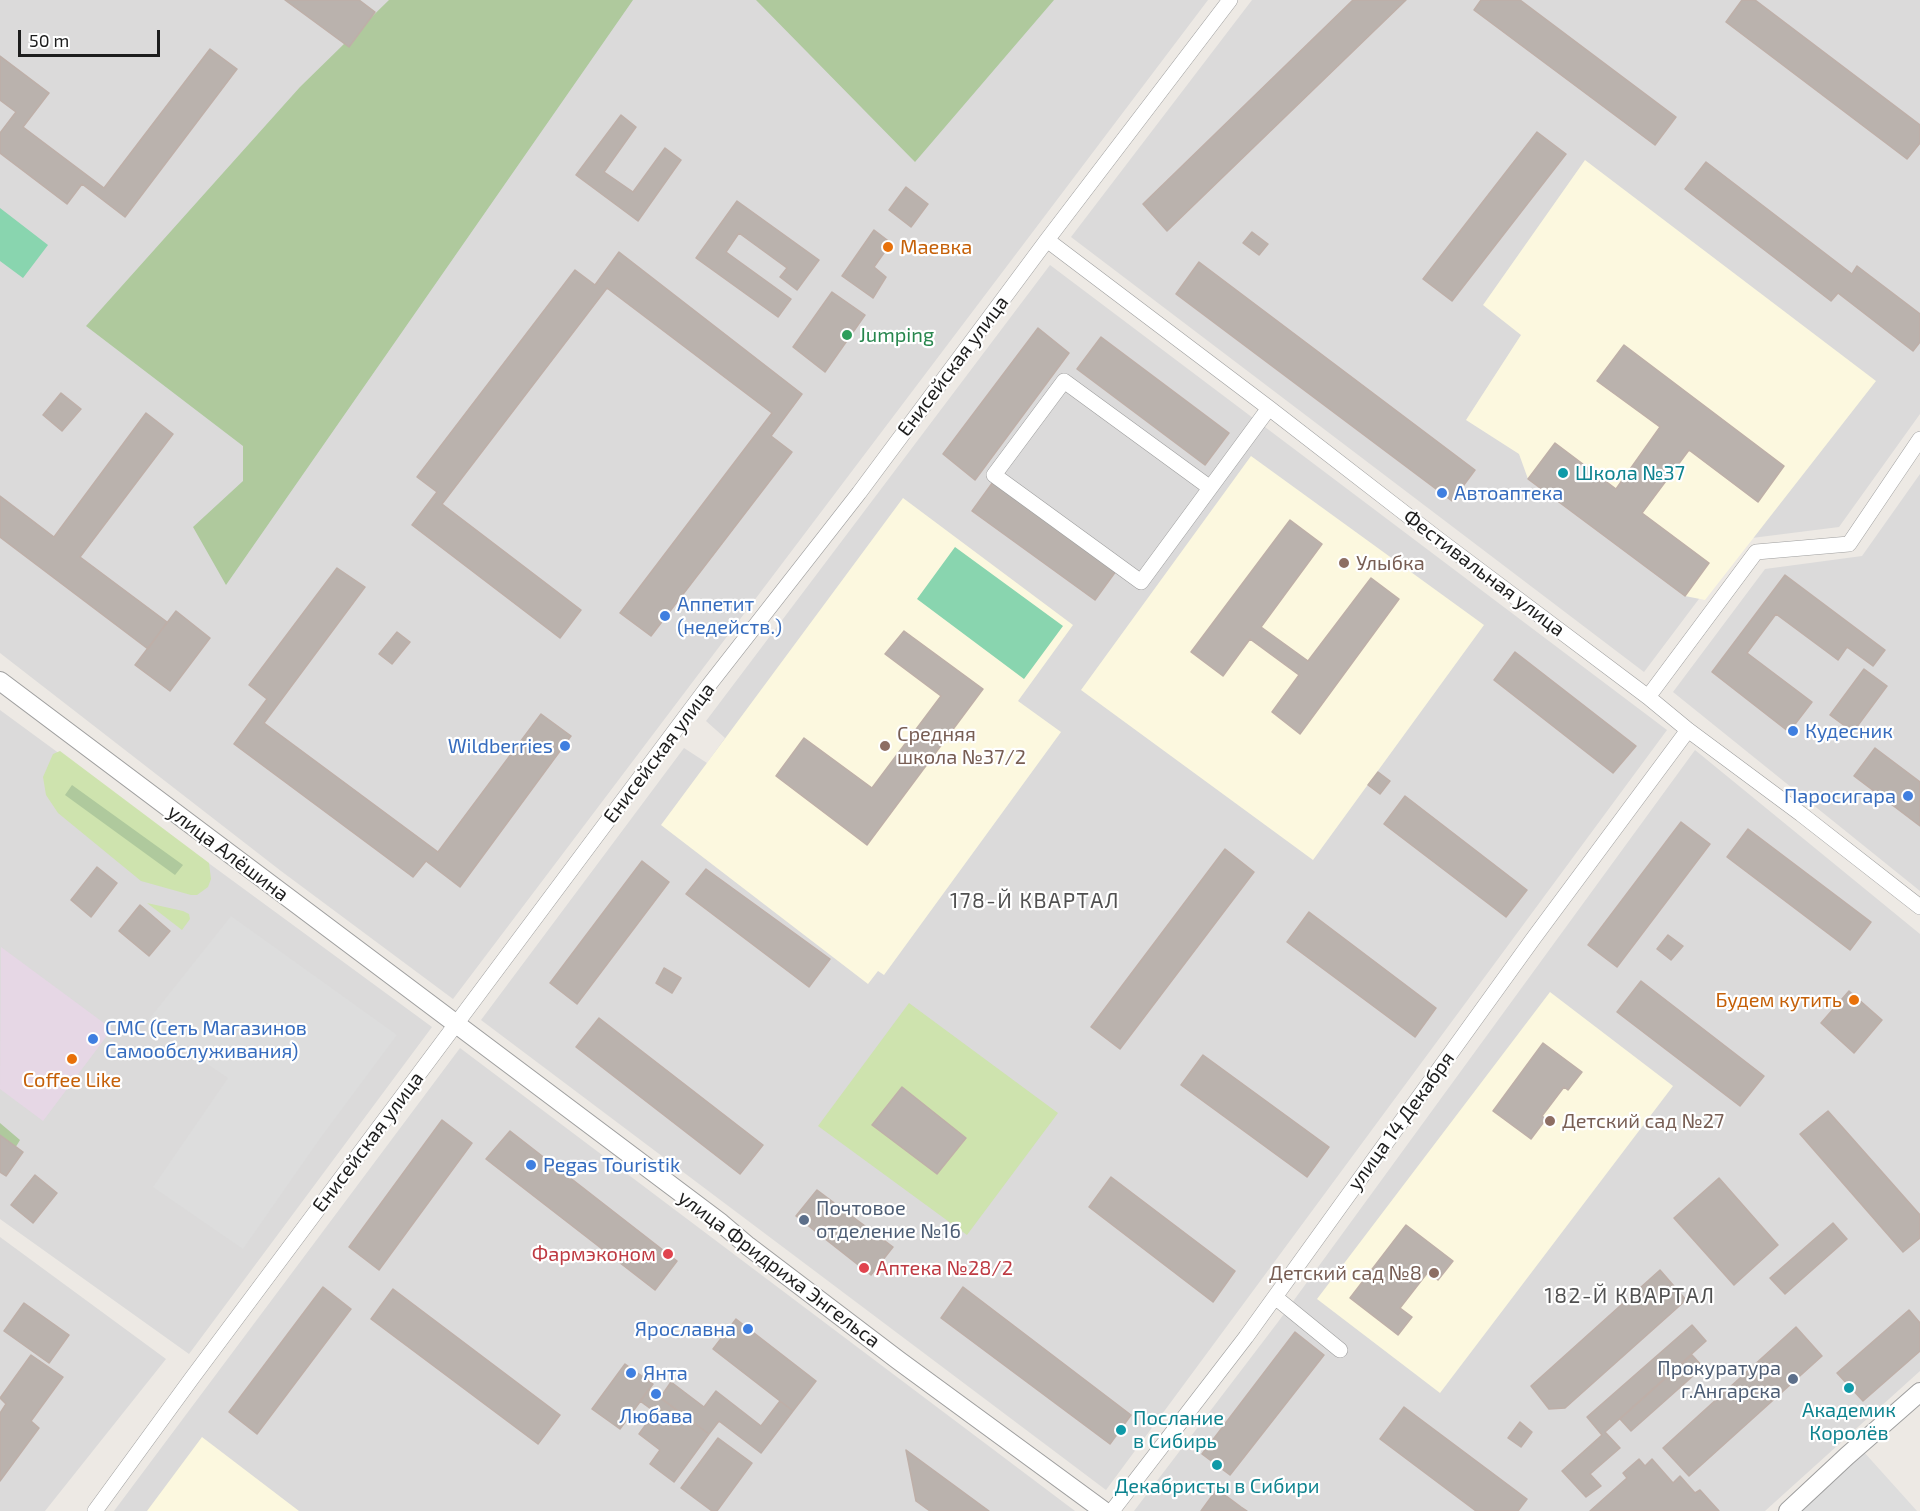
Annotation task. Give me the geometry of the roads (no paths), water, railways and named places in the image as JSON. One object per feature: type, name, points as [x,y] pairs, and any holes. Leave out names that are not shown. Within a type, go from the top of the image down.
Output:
[{"type":"street","name":"Енисейская улица","points":[[95,1511],[709,685],[859,493],[1047,240],[1230,0]]},
{"type":"street","name":"Фестивальная улица","points":[[1047,240],[1648,697],[1688,730],[1802,814],[1920,907]]},
{"type":"street","points":[[1209,487],[1064,381],[994,475],[1141,582],[1269,408]]},
{"type":"street","points":[[1648,697],[1756,552],[1850,544],[1920,439]]},
{"type":"street","name":"улица Алёшина","points":[[0,681],[456,1024]]},
{"type":"street","name":"улица 14 Декабря","points":[[1112,1511],[1177,1429],[1275,1297],[1533,939],[1688,730]]},
{"type":"street","name":"улица Фридриха Энгельса","points":[[456,1024],[890,1353],[1104,1511]]},
{"type":"street","points":[[1275,1297],[1340,1350]]},
{"type":"street","points":[[1788,1511],[1920,1392]]},
{"type":"place","name":"Маевка","points":[[888,247]]},
{"type":"place","name":"Jumping","points":[[847,335]]},
{"type":"place","name":"Школа №37","points":[[1563,473]]},
{"type":"place","name":"Автоаптека","points":[[1442,493]]},
{"type":"place","name":"Улыбка","points":[[1344,563]]},
{"type":"place","name":"Аппетит (недейств.)","points":[[665,616]]},
{"type":"place","name":"Кудесник","points":[[1793,731]]},
{"type":"place","name":"Wildberries","points":[[565,746]]},
{"type":"place","name":"Средняя школа №37/2","points":[[885,746]]},
{"type":"place","name":"Паросигара","points":[[1908,796]]},
{"type":"place","name":"Будем кутить","points":[[1854,1000]]},
{"type":"place","name":"СМС (Сеть Магазинов Самообслуживания)","points":[[93,1039]]},
{"type":"place","name":"Coffee Like","points":[[72,1059]]},
{"type":"place","name":"Детский сад №27","points":[[1550,1121]]},
{"type":"place","name":"Pegas Touristik","points":[[531,1165]]},
{"type":"place","name":"Почтовое отделение №16","points":[[804,1220]]},
{"type":"place","name":"Фармэконом","points":[[668,1254]]},
{"type":"place","name":"Аптека №28/2","points":[[864,1268]]},
{"type":"place","name":"Детский сад №8","points":[[1434,1273]]},
{"type":"place","name":"Ярославна","points":[[748,1329]]},
{"type":"place","name":"Янта","points":[[631,1373]]},
{"type":"place","name":"Прокуратура г.Ангарска","points":[[1793,1379]]},
{"type":"place","name":"Академик Королёв","points":[[1849,1388]]},
{"type":"place","name":"Любава","points":[[656,1394]]},
{"type":"place","name":"Послание в Сибирь","points":[[1121,1430]]},
{"type":"place","name":"Декабристы в Сибири","points":[[1217,1465]]},
{"type":"district","name":"178-Й КВАРТАЛ","points":[[1035,901]]},
{"type":"district","name":"182-Й КВАРТАЛ","points":[[1630,1296]]}]
